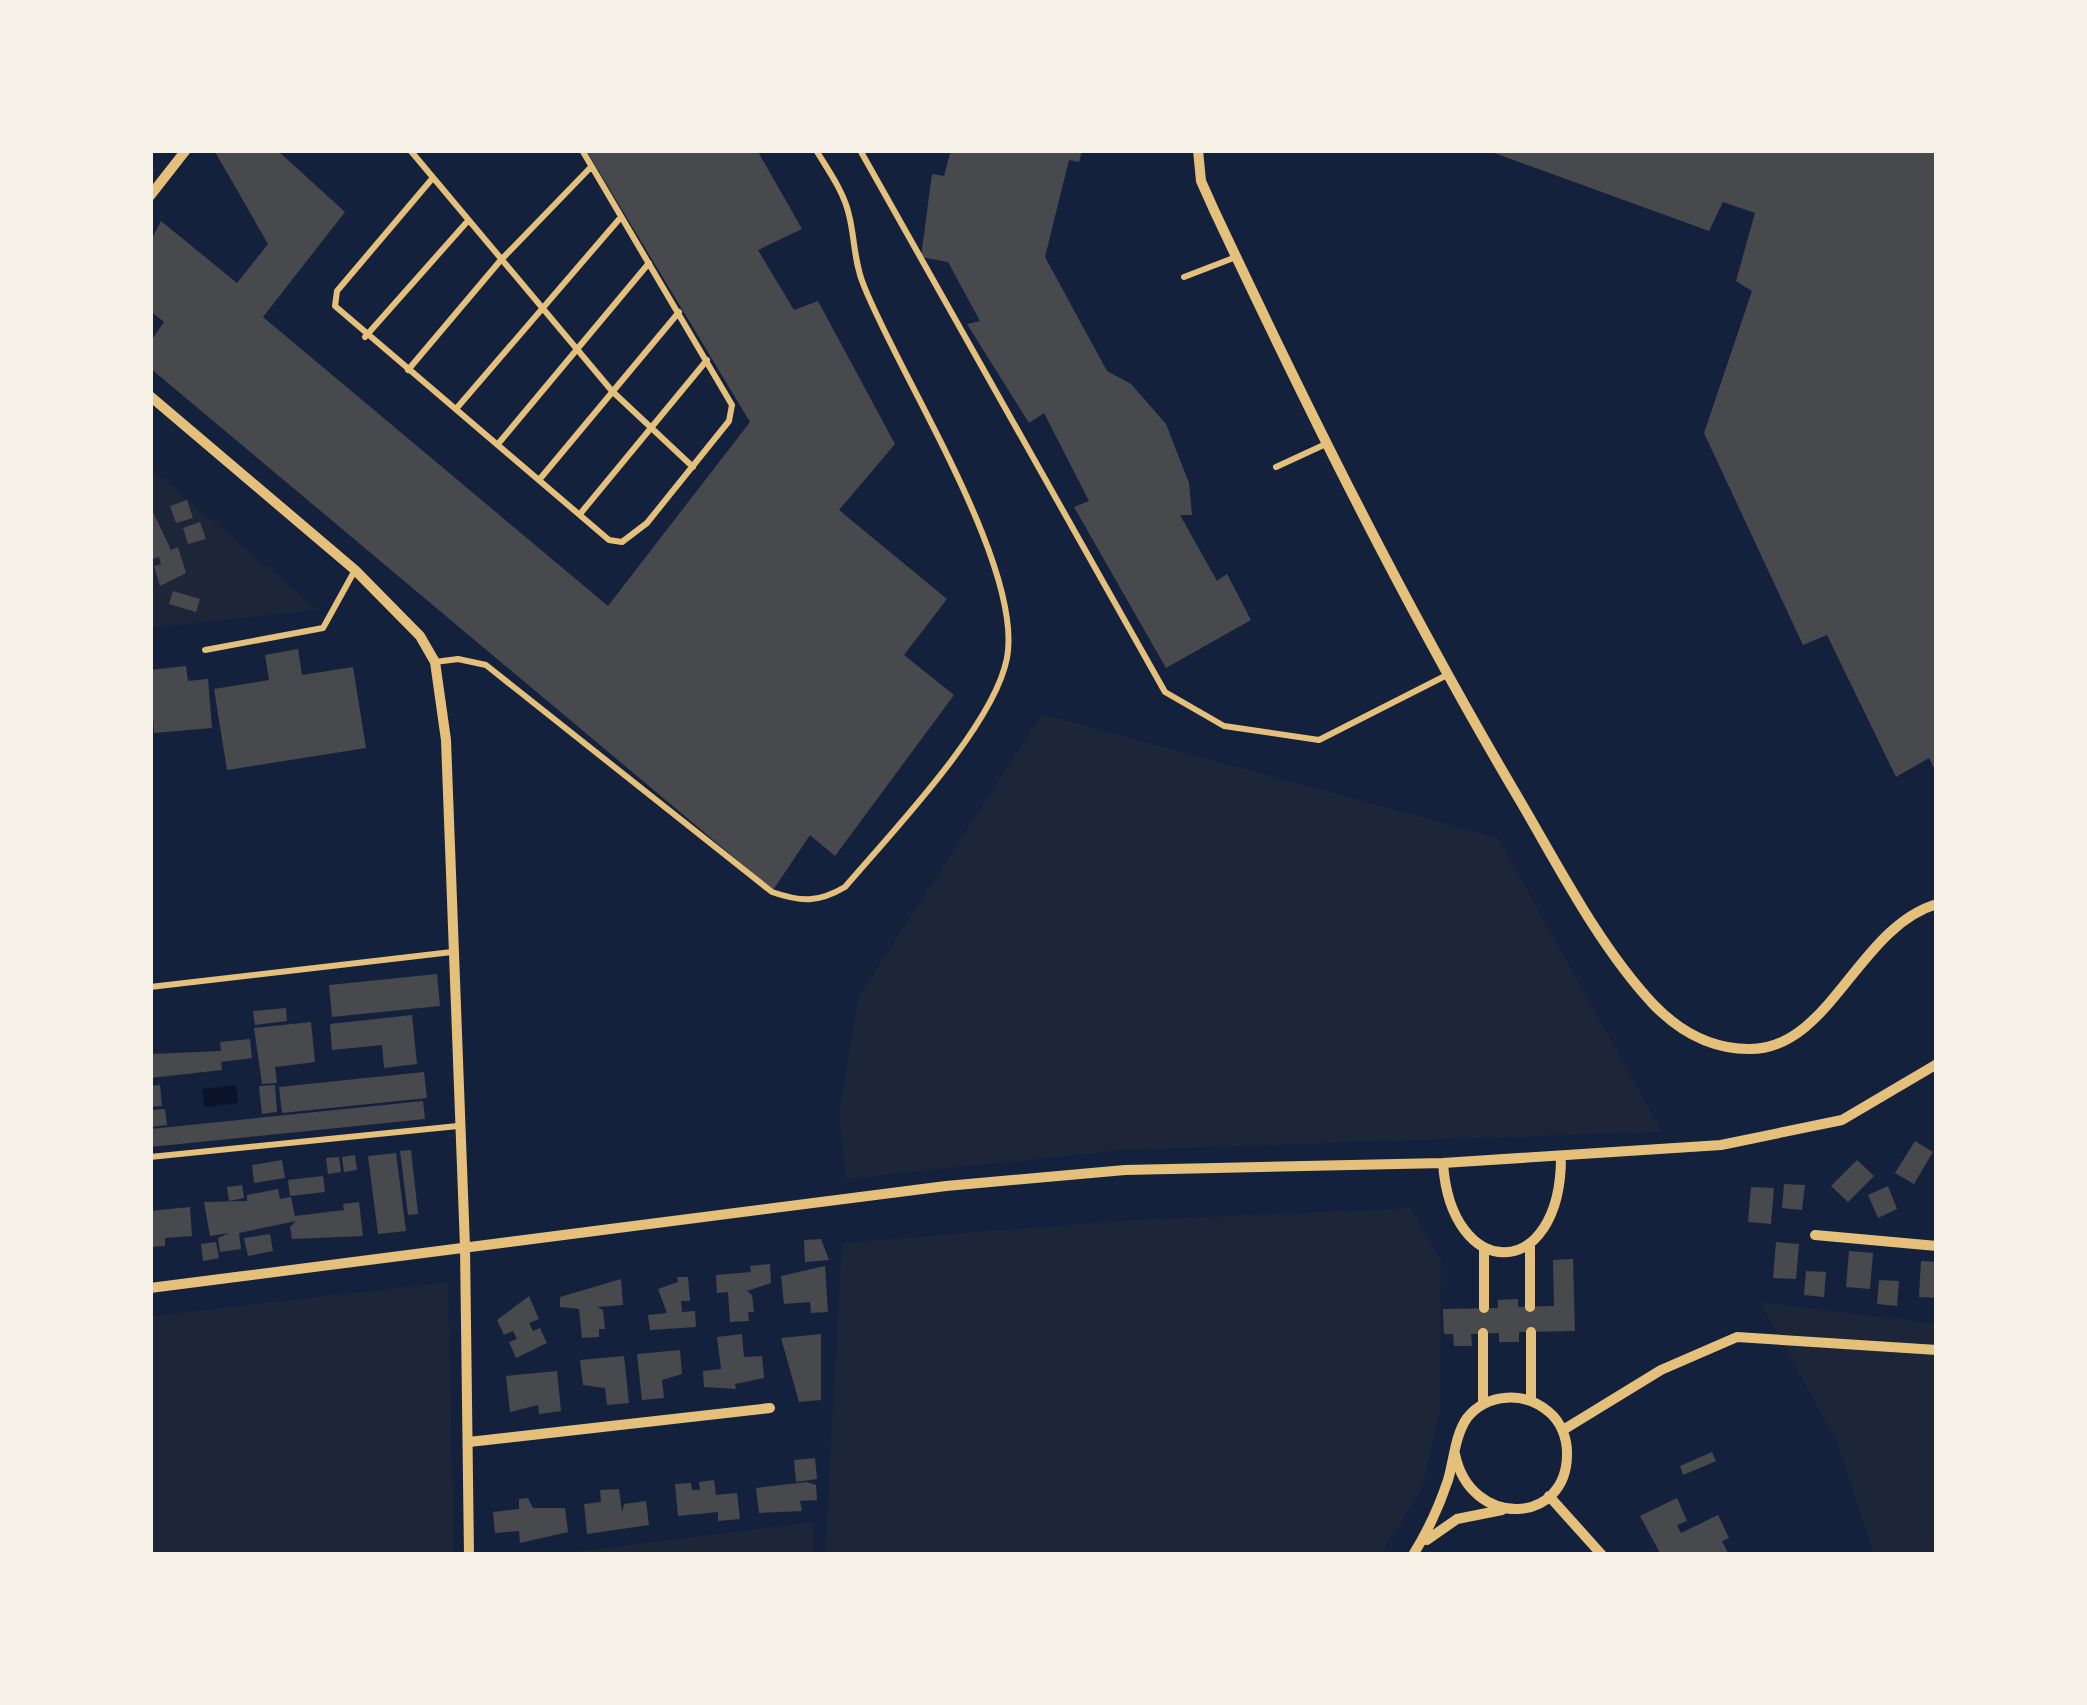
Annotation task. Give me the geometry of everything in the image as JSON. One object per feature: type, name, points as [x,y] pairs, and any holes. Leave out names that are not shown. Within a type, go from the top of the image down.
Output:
[{"type":"street","points":[[150,196],[185,150]]},
{"type":"street","points":[[1198,150],[1201,181],[1236,257],[1448,675],[1618,956],[1653,1004],[1701,1040],[1747,1049],[1783,1042],[1812,1021],[1890,928],[1937,904]]},
{"type":"street","points":[[150,396],[355,570],[420,635],[435,662],[446,740],[465,1247],[469,1555]]},
{"type":"street","points":[[150,1288],[946,1186],[1125,1170],[1443,1162],[1720,1145],[1842,1120],[1937,1064]]},
{"type":"street","points":[[1530,1307],[1530,1247],[1555,1210],[1561,1157]]},
{"type":"street","points":[[1443,1162],[1453,1215],[1484,1249],[1484,1308]]},
{"type":"street","points":[[1815,1235],[1937,1246]]},
{"type":"street","points":[[1484,1249],[1530,1247]]},
{"type":"street","points":[[1531,1332],[1531,1400]]},
{"type":"street","points":[[1483,1404],[1484,1333]]},
{"type":"street","points":[[1563,1430],[1660,1370],[1737,1337],[1937,1350]]},
{"type":"street","points":[[1498,1398],[1531,1400],[1563,1430],[1567,1463],[1550,1496],[1531,1506],[1457,1519],[1437,1529],[1414,1555],[1432,1523],[1458,1435],[1483,1404],[1498,1398]]},
{"type":"street","points":[[469,1442],[770,1408]]},
{"type":"street","points":[[1455,1454],[1459,1474],[1473,1494],[1505,1509]]},
{"type":"street","points":[[1550,1496],[1602,1555]]},
{"type":"lane","points":[[430,180],[334,298],[340,315],[609,540],[628,540],[693,467],[732,410],[581,150]]},
{"type":"lane","points":[[435,662],[486,665],[772,892],[806,902],[825,899],[845,887],[970,732],[1000,685],[1008,652],[992,562],[961,484],[861,281],[849,214],[816,150]]},
{"type":"lane","points":[[860,150],[1166,692],[1224,726],[1318,740],[1448,675]]},
{"type":"lane","points":[[408,152],[612,391],[693,467]]},
{"type":"lane","points":[[408,370],[500,261],[592,166]]},
{"type":"lane","points":[[455,409],[621,217]]},
{"type":"lane","points":[[365,337],[466,222]]},
{"type":"lane","points":[[1184,277],[1236,257]]},
{"type":"lane","points":[[498,444],[650,263]]},
{"type":"lane","points":[[539,480],[679,313]]},
{"type":"lane","points":[[580,514],[707,360]]},
{"type":"lane","points":[[1276,467],[1329,443]]},
{"type":"lane","points":[[205,650],[322,628],[355,570]]},
{"type":"lane","points":[[150,987],[452,952]]},
{"type":"lane","points":[[150,1157],[458,1126]]},
{"type":"shaded area","points":[[150,468],[318,610],[150,628]]},
{"type":"shaded area","points":[[1042,714],[1498,838],[1662,1132],[1124,1150],[845,1179],[839,1112],[858,998]]},
{"type":"shaded area","points":[[236,1085],[238,1103],[204,1107],[203,1089]]},
{"type":"shaded area","points":[[1411,1208],[1441,1262],[1440,1409],[1422,1489],[1380,1555],[825,1555],[842,1243],[1115,1221]]},
{"type":"shaded area","points":[[448,1282],[454,1555],[150,1555],[150,1316]]},
{"type":"shaded area","points":[[1760,1302],[1937,1324],[1937,1555],[1874,1555],[1837,1442]]},
{"type":"shaded area","points":[[812,1522],[814,1555],[547,1555]]},
{"type":"building","points":[[214,150],[277,150],[345,212],[263,317],[608,606],[750,422],[586,150],[757,150],[802,229],[758,250],[794,310],[818,301],[895,444],[839,510],[947,599],[904,655],[954,695],[835,856],[810,835],[773,890],[150,368],[150,342],[164,322],[150,311],[150,242],[161,221],[237,283],[268,244]]},
{"type":"building","points":[[951,150],[1082,150],[1079,162],[1069,160],[1045,257],[1107,371],[1131,384],[1166,424],[1189,483],[1192,515],[1180,515],[1217,581],[1227,574],[1251,620],[1166,668],[1074,507],[1089,501],[1044,413],[1029,423],[967,324],[980,321],[948,262],[921,257],[932,174],[944,176]]},
{"type":"building","points":[[1486,150],[1937,150],[1937,774],[1929,758],[1896,777],[1827,635],[1803,645],[1704,433],[1752,291],[1736,281],[1755,213],[1723,202],[1709,231]]},
{"type":"building","points":[[187,500],[193,518],[176,523],[170,506]]},
{"type":"building","points":[[150,506],[171,550],[178,547],[186,573],[160,586],[154,566],[161,564],[159,557],[150,560]]},
{"type":"building","points":[[200,522],[206,539],[188,544],[183,528]]},
{"type":"building","points":[[173,591],[200,599],[196,612],[169,604]]},
{"type":"building","points":[[298,649],[302,675],[353,667],[366,748],[227,770],[214,689],[269,680],[265,655]]},
{"type":"building","points":[[186,666],[188,681],[208,679],[212,728],[154,733],[150,670]]},
{"type":"building","points":[[437,974],[440,1006],[332,1017],[329,985]]},
{"type":"building","points":[[286,1008],[287,1021],[255,1025],[253,1011]]},
{"type":"building","points":[[412,1015],[417,1064],[384,1068],[382,1045],[332,1050],[330,1024]]},
{"type":"building","points":[[311,1022],[315,1062],[275,1067],[277,1083],[262,1084],[254,1028]]},
{"type":"building","points":[[250,1039],[252,1058],[221,1062],[222,1070],[150,1078],[150,1054],[221,1051],[220,1042]]},
{"type":"building","points":[[424,1072],[427,1098],[282,1113],[279,1087]]},
{"type":"building","points":[[160,1085],[162,1106],[150,1107],[150,1086]]},
{"type":"building","points":[[275,1085],[277,1112],[262,1114],[259,1086]]},
{"type":"building","points":[[423,1101],[425,1119],[150,1147],[150,1129]]},
{"type":"building","points":[[165,1109],[167,1125],[151,1127],[150,1110]]},
{"type":"building","points":[[1915,1141],[1933,1152],[1914,1184],[1895,1173]]},
{"type":"building","points":[[411,1150],[418,1214],[408,1215],[400,1151]]},
{"type":"building","points":[[396,1153],[406,1231],[378,1234],[368,1156]]},
{"type":"building","points":[[355,1155],[357,1170],[344,1172],[342,1157]]},
{"type":"building","points":[[339,1157],[341,1172],[328,1174],[326,1158]]},
{"type":"building","points":[[282,1160],[285,1178],[254,1183],[252,1165]]},
{"type":"building","points":[[1857,1160],[1874,1176],[1848,1202],[1831,1186]]},
{"type":"building","points":[[323,1176],[325,1192],[290,1196],[288,1180]]},
{"type":"building","points":[[1784,1184],[1805,1185],[1802,1210],[1782,1208]]},
{"type":"building","points":[[242,1185],[244,1198],[229,1201],[227,1187]]},
{"type":"building","points":[[1888,1186],[1897,1209],[1878,1218],[1868,1195]]},
{"type":"building","points":[[1751,1187],[1774,1188],[1771,1224],[1748,1222]]},
{"type":"building","points":[[278,1189],[280,1199],[291,1197],[295,1216],[344,1210],[343,1204],[359,1202],[363,1236],[292,1239],[290,1227],[296,1221],[239,1233],[241,1249],[220,1252],[218,1238],[229,1233],[210,1236],[204,1202],[247,1201],[247,1195]]},
{"type":"building","points":[[190,1207],[192,1236],[165,1238],[165,1246],[150,1247],[150,1211]]},
{"type":"building","points":[[270,1234],[273,1251],[248,1256],[244,1238]]},
{"type":"building","points":[[821,1239],[829,1260],[805,1262],[804,1240]]},
{"type":"building","points":[[216,1242],[219,1258],[203,1261],[201,1244]]},
{"type":"building","points":[[1776,1242],[1799,1244],[1796,1279],[1773,1278]]},
{"type":"building","points":[[1849,1251],[1873,1253],[1870,1289],[1846,1287]]},
{"type":"building","points":[[1573,1259],[1575,1331],[1519,1332],[1519,1342],[1499,1342],[1499,1333],[1471,1334],[1472,1346],[1454,1346],[1453,1334],[1444,1334],[1443,1309],[1498,1308],[1498,1300],[1518,1299],[1518,1307],[1554,1306],[1553,1260]]},
{"type":"building","points":[[1921,1261],[1937,1262],[1937,1298],[1919,1297]]},
{"type":"building","points":[[770,1264],[771,1283],[747,1291],[754,1312],[748,1312],[749,1321],[730,1322],[728,1292],[717,1293],[716,1275],[751,1272],[750,1266]]},
{"type":"building","points":[[825,1266],[828,1312],[811,1313],[810,1302],[784,1304],[781,1276]]},
{"type":"building","points":[[1806,1271],[1826,1272],[1824,1297],[1804,1295]]},
{"type":"building","points":[[677,1277],[688,1277],[690,1301],[681,1301],[682,1312],[695,1311],[696,1327],[650,1330],[648,1315],[667,1313],[658,1289],[678,1282]]},
{"type":"building","points":[[621,1279],[623,1305],[597,1307],[603,1310],[605,1329],[599,1329],[599,1337],[582,1338],[579,1309],[560,1307],[560,1297]]},
{"type":"building","points":[[1879,1280],[1899,1281],[1897,1306],[1877,1304]]},
{"type":"building","points":[[529,1296],[539,1319],[529,1323],[533,1331],[540,1328],[547,1343],[516,1358],[509,1342],[517,1339],[513,1331],[504,1335],[497,1320]]},
{"type":"building","points":[[742,1334],[744,1357],[762,1356],[764,1378],[735,1384],[736,1389],[704,1387],[703,1371],[721,1369],[717,1337]]},
{"type":"building","points":[[821,1334],[821,1400],[799,1402],[781,1338]]},
{"type":"building","points":[[680,1350],[682,1374],[662,1380],[664,1398],[642,1400],[637,1354]]},
{"type":"building","points":[[624,1356],[629,1403],[607,1405],[605,1388],[583,1385],[580,1360]]},
{"type":"building","points":[[557,1371],[561,1411],[539,1414],[538,1405],[510,1412],[506,1376]]},
{"type":"building","points":[[1712,1452],[1716,1461],[1683,1475],[1680,1466]]},
{"type":"building","points":[[815,1458],[817,1479],[796,1482],[794,1460]]},
{"type":"building","points":[[714,1480],[716,1495],[737,1493],[740,1519],[718,1521],[718,1512],[678,1516],[675,1484],[691,1483],[692,1490],[700,1490],[699,1482]]},
{"type":"building","points":[[816,1485],[817,1500],[800,1501],[802,1511],[759,1513],[756,1488]]},
{"type":"building","points":[[619,1489],[622,1513],[624,1504],[646,1501],[649,1525],[587,1534],[584,1504],[601,1502],[600,1490]]},
{"type":"building","points":[[528,1498],[533,1508],[565,1508],[568,1532],[520,1543],[519,1531],[495,1533],[493,1512],[519,1509],[519,1499]]},
{"type":"building","points":[[1677,1498],[1687,1521],[1677,1525],[1681,1533],[1718,1515],[1729,1538],[1722,1541],[1729,1555],[1661,1555],[1640,1516]]}]
